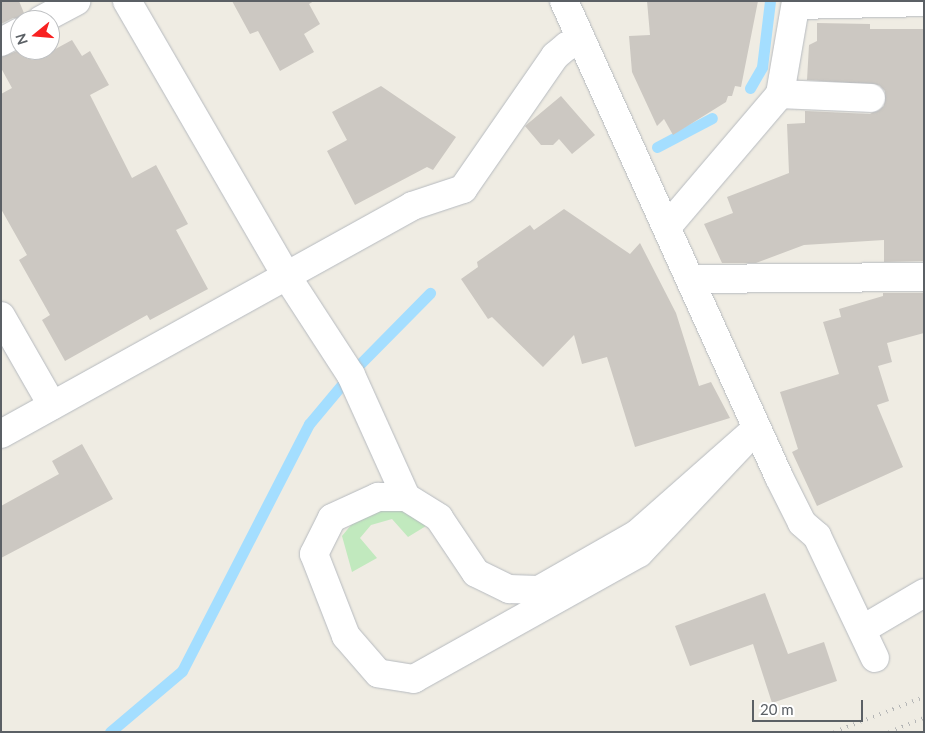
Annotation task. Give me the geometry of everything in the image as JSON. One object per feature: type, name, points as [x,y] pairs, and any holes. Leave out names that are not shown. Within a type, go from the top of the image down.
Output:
[{"type":"street","points":[[59,10],[76,1]]},
{"type":"street","points":[[127,1],[286,275],[351,376],[406,497]]},
{"type":"street","points":[[564,1],[691,279],[756,429],[802,523],[817,536],[863,629],[875,658]]},
{"type":"street","points":[[667,227],[780,94],[796,3],[924,2]]},
{"type":"street","points":[[1,434],[412,206],[463,189],[555,56],[567,46],[583,42]]},
{"type":"street","points":[[780,94],[871,98]]},
{"type":"street","points":[[691,279],[924,277]]},
{"type":"street","points":[[1,316],[52,405]]},
{"type":"street","points":[[756,429],[639,553],[414,679],[378,673],[346,636],[314,554],[332,518],[378,497],[406,497],[439,518],[476,573],[509,589],[539,590],[637,534],[756,429]]},
{"type":"street","points":[[863,629],[924,593]]},
{"type":"green space","points":[[402,504],[426,526],[408,537],[392,519],[371,525],[360,538],[377,558],[352,572],[342,536],[361,513]]},
{"type":"building","points":[[1,1],[19,1],[23,10],[10,10],[10,20],[1,24]]},
{"type":"building","points":[[232,1],[314,1],[309,4],[320,24],[304,34],[314,52],[280,71],[258,31],[250,34]]},
{"type":"building","points":[[647,1],[758,1],[741,87],[735,86],[732,96],[728,96],[726,102],[673,135],[664,119],[657,126],[632,72],[629,36],[650,35]]},
{"type":"building","points":[[817,23],[870,24],[870,29],[924,29],[924,261],[884,262],[884,240],[804,245],[756,263],[722,263],[704,224],[733,213],[727,197],[789,173],[787,124],[805,123],[805,111],[870,114],[884,106],[885,91],[879,85],[807,80],[809,45],[817,41]]},
{"type":"building","points":[[72,40],[82,56],[90,51],[109,85],[90,95],[132,178],[156,165],[188,224],[176,230],[208,289],[150,320],[147,315],[65,361],[42,320],[50,315],[19,260],[27,255],[1,209],[1,94],[12,88],[1,68],[1,57],[10,54],[10,60],[60,60],[60,46]]},
{"type":"building","points":[[381,86],[456,137],[433,170],[427,167],[355,205],[327,151],[347,140],[332,112]]},
{"type":"building","points":[[561,96],[595,135],[572,154],[559,139],[553,145],[541,145],[525,126]]},
{"type":"building","points":[[564,209],[630,254],[640,243],[676,313],[699,386],[711,382],[730,418],[635,447],[607,357],[582,364],[574,335],[543,367],[492,317],[488,319],[461,279],[478,267],[477,262],[530,225],[534,230]]},
{"type":"building","points":[[883,293],[924,293],[924,333],[887,343],[892,362],[878,366],[889,401],[877,405],[903,467],[817,506],[792,452],[798,449],[780,392],[839,374],[823,322],[841,317],[839,309],[883,296]]},
{"type":"building","points":[[82,444],[113,499],[1,558],[1,506],[59,474],[52,461]]},
{"type":"building","points":[[765,593],[788,654],[824,642],[837,681],[772,703],[753,644],[690,666],[675,626]]},
{"type":"waterway","points":[[750,88],[762,67],[770,1]]},
{"type":"waterway","points":[[657,147],[712,118]]},
{"type":"waterway","points":[[110,732],[182,671],[309,424],[355,369],[430,293]]},
{"type":"railway","points":[[834,732],[924,697]]},
{"type":"railway","points":[[889,732],[924,718]]}]
